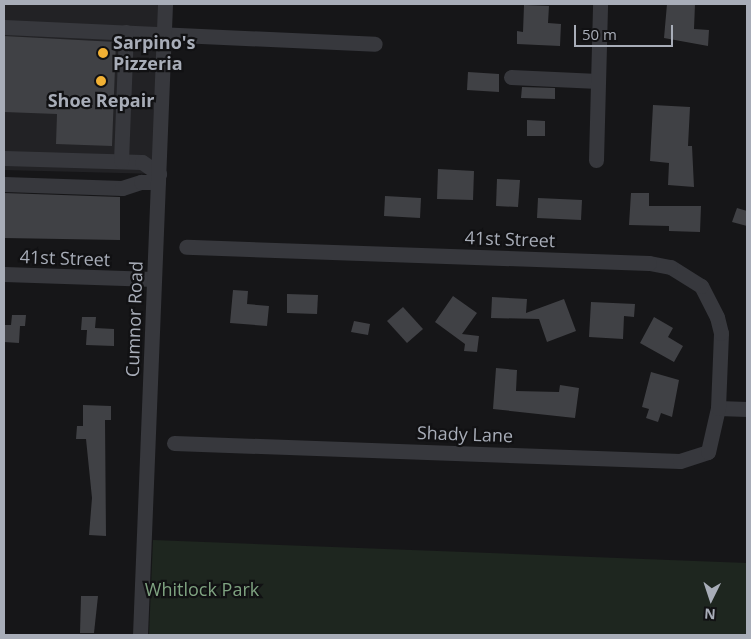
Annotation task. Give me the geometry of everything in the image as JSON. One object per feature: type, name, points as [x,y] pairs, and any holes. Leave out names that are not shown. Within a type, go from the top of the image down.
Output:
[{"type":"street","name":"Cumnor Road","points":[[140,635],[165,4]]},
{"type":"street","points":[[596,160],[600,4]]},
{"type":"street","points":[[4,27],[376,44]]},
{"type":"street","points":[[121,161],[126,32]]},
{"type":"street","points":[[512,77],[598,81]]},
{"type":"street","points":[[4,158],[142,162],[158,178]]},
{"type":"street","points":[[4,184],[122,188],[158,178]]},
{"type":"street","name":"41st Street","points":[[186,247],[642,262],[670,267],[701,286],[717,316],[721,333],[718,408]]},
{"type":"street","name":"41st Street","points":[[4,274],[154,279]]},
{"type":"street","points":[[718,408],[747,409]]},
{"type":"street","name":"Shady Lane","points":[[174,443],[680,461],[708,452],[718,408]]},
{"type":"shaded area","points":[[4,4],[165,4],[159,174],[4,170]]},
{"type":"green space","name":"Whitlock Park","points":[[153,540],[747,563],[747,635],[149,635]]},
{"type":"building","points":[[667,4],[695,4],[694,29],[709,30],[708,46],[664,38]]},
{"type":"building","points":[[524,5],[549,6],[548,23],[561,24],[560,46],[517,44],[517,31],[523,32]]},
{"type":"building","points":[[4,36],[116,42],[112,146],[56,144],[57,114],[4,112]]},
{"type":"building","points":[[468,72],[499,74],[499,92],[467,90]]},
{"type":"building","points":[[522,87],[555,88],[555,99],[521,98]]},
{"type":"building","points":[[653,105],[690,107],[688,146],[692,146],[694,187],[668,185],[669,163],[650,161]]},
{"type":"building","points":[[527,120],[545,121],[545,136],[527,136]]},
{"type":"building","points":[[438,169],[474,171],[473,200],[437,199]]},
{"type":"building","points":[[497,179],[520,180],[518,207],[496,206]]},
{"type":"building","points":[[4,193],[120,197],[120,240],[4,238]]},
{"type":"building","points":[[631,193],[649,193],[649,206],[701,206],[700,232],[669,231],[669,226],[629,225]]},
{"type":"building","points":[[385,196],[421,198],[420,218],[384,216]]},
{"type":"building","points":[[538,198],[582,200],[581,220],[537,218]]},
{"type":"building","points":[[737,208],[747,211],[747,226],[732,222]]},
{"type":"building","points":[[233,290],[248,291],[247,304],[269,306],[267,326],[230,323]]},
{"type":"building","points":[[287,294],[318,295],[317,314],[287,313]]},
{"type":"building","points":[[453,296],[477,313],[462,334],[479,336],[477,352],[464,351],[465,344],[435,322]]},
{"type":"building","points":[[492,297],[527,299],[526,313],[564,299],[576,331],[547,342],[539,319],[491,318]]},
{"type":"building","points":[[591,302],[635,304],[634,317],[624,316],[623,339],[589,337]]},
{"type":"building","points":[[403,307],[423,329],[407,343],[387,321]]},
{"type":"building","points":[[12,315],[26,315],[25,326],[20,326],[19,343],[4,342],[4,325],[11,325]]},
{"type":"building","points":[[82,317],[96,317],[95,328],[114,329],[114,346],[86,345],[87,330],[81,330]]},
{"type":"building","points":[[654,317],[673,328],[668,337],[683,346],[674,362],[640,343]]},
{"type":"building","points":[[354,321],[370,324],[368,335],[351,332]]},
{"type":"building","points":[[496,368],[517,370],[516,391],[559,392],[560,385],[579,388],[575,418],[493,409]]},
{"type":"building","points":[[651,372],[679,380],[672,417],[661,413],[658,422],[646,418],[649,409],[642,407]]},
{"type":"building","points":[[83,405],[111,406],[111,420],[105,420],[106,536],[89,535],[92,498],[86,439],[76,439],[77,426],[83,426]]},
{"type":"building","points":[[81,596],[98,596],[94,633],[80,633]]},
{"type":"place","name":"Sarpino's Pizzeria","points":[[103,53]]},
{"type":"place","name":"Shoe Repair","points":[[101,81]]}]
